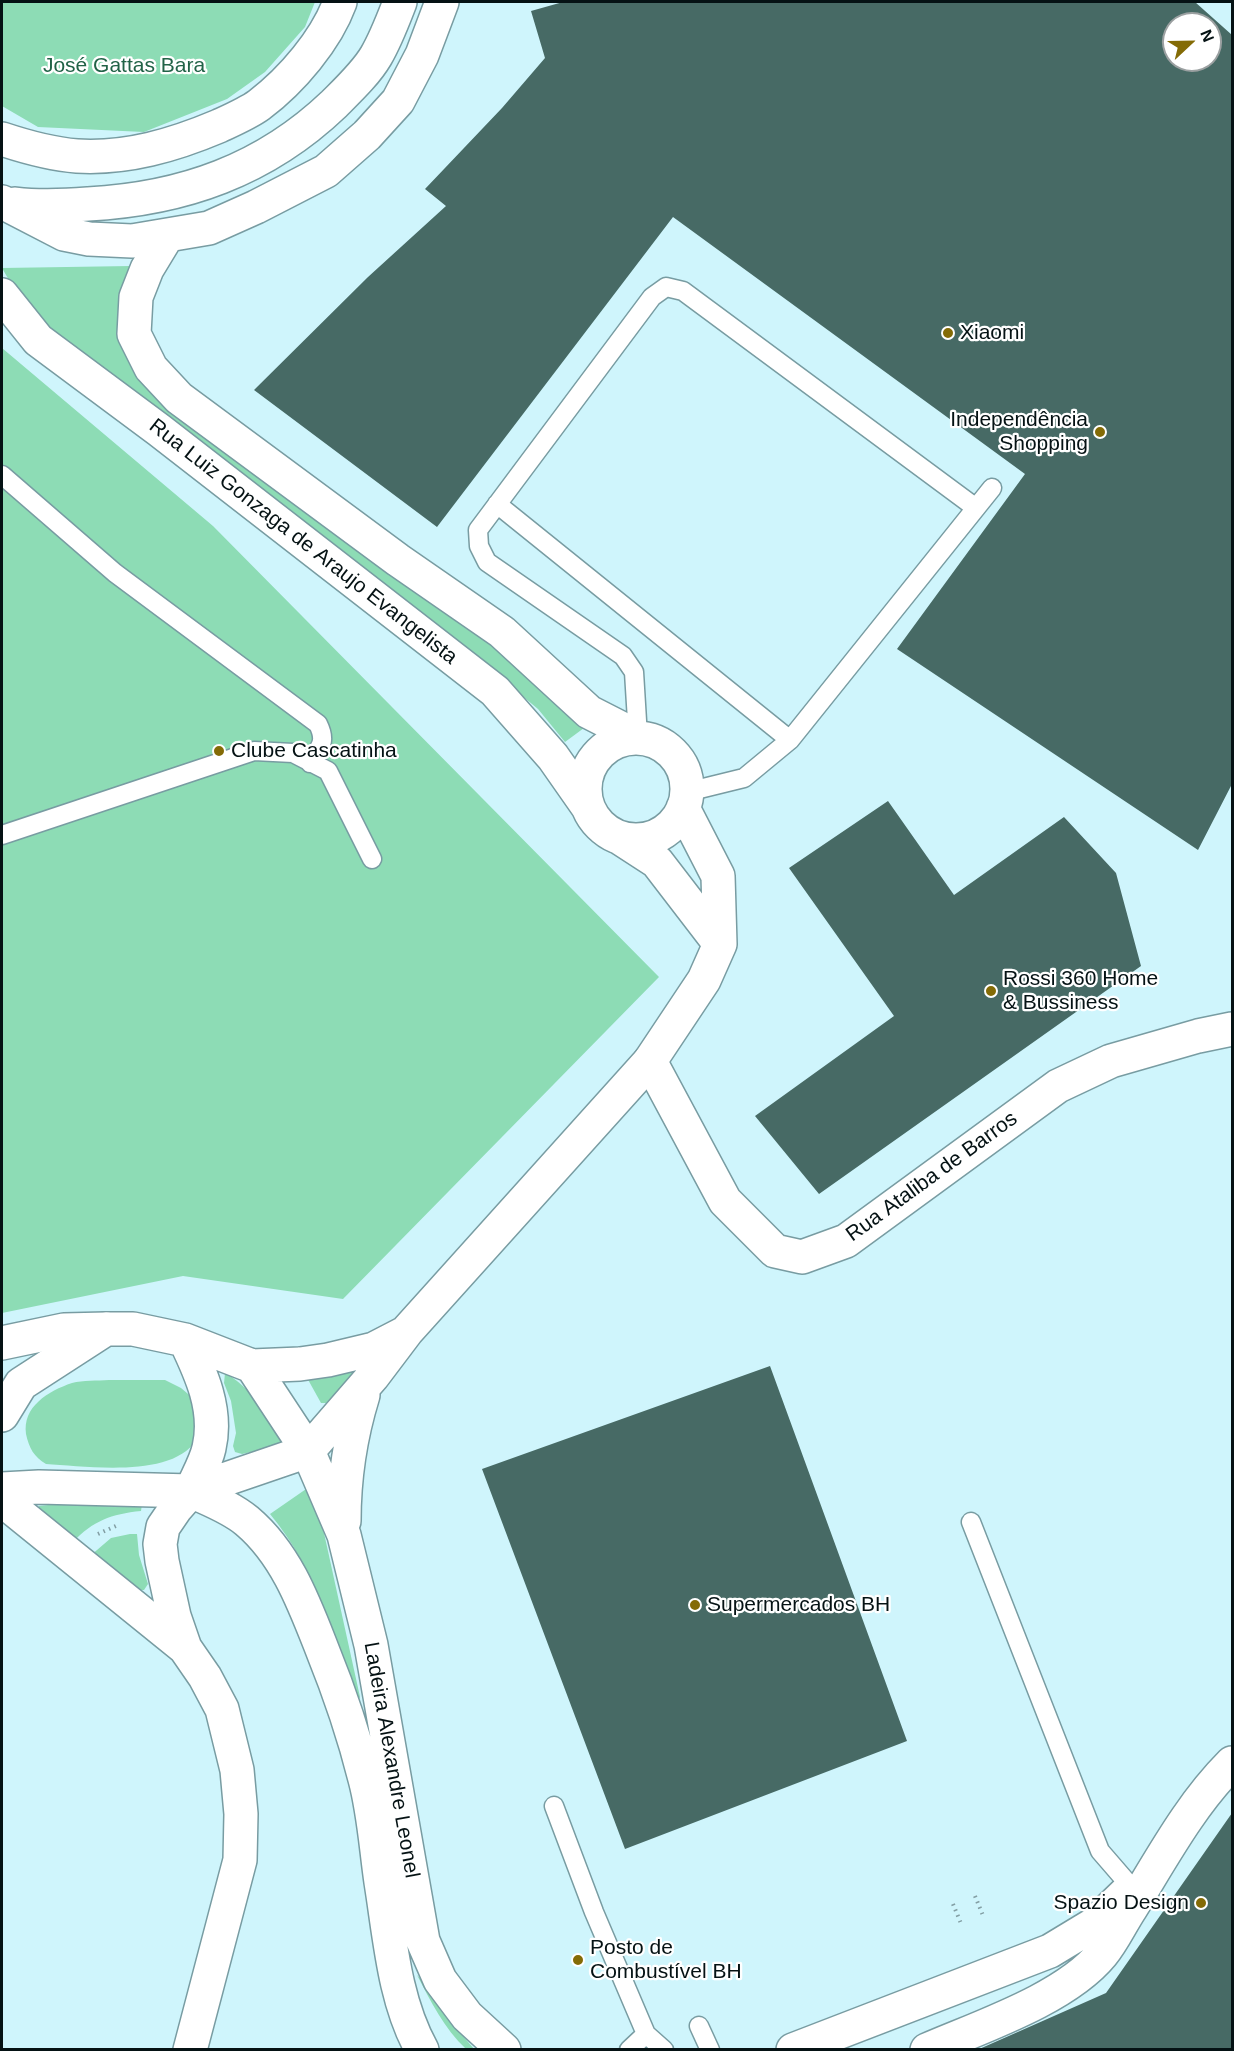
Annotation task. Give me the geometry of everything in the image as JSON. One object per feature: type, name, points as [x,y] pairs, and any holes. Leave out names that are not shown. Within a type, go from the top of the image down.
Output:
[{"type":"main road","points":[[2,139],[29,148],[78,156],[139,152],[182,141],[258,106],[286,82],[311,52],[340,2]]},
{"type":"main road","points":[[2,202],[35,207],[119,203],[160,196],[213,180],[263,158],[311,126],[351,88],[376,57],[400,2]]},
{"type":"main road","points":[[2,202],[64,234],[89,239],[132,241],[209,228],[277,198],[326,171],[367,135],[398,100],[422,55],[442,2]]},
{"type":"main road","name":"Rua Luiz Gonzaga de Araujo Evangelista","points":[[167,236],[147,270],[136,297],[134,334],[151,368],[179,398],[398,560],[502,632],[589,712],[638,737]]},
{"type":"main road","name":"Rua Luiz Gonzaga de Araujo Evangelista","points":[[2,295],[38,340],[168,437],[495,691],[553,757],[588,807]]},
{"type":"main road","points":[[620,838],[636,841],[651,839],[665,832],[676,821],[685,800],[685,776],[678,762],[668,749],[654,741],[638,737],[621,740],[606,748],[594,760],[587,776],[588,807],[595,821],[606,832],[620,838],[657,862],[720,944]]},
{"type":"main road","points":[[308,1450],[365,1386],[407,1331],[650,1061],[704,980],[720,944],[718,876],[685,800]]},
{"type":"main road","name":"Rua Ataliba de Barros","points":[[650,1061],[724,1201],[775,1251],[802,1257],[846,1241],[1058,1086],[1111,1061],[1198,1036],[1233,1029]]},
{"type":"main road","points":[[2,1415],[21,1384],[106,1329]]},
{"type":"main road","points":[[2,1343],[64,1330],[133,1329],[185,1340],[252,1366],[300,1364],[351,1355],[374,1349],[407,1331]]},
{"type":"main road","points":[[185,1340],[204,1380],[212,1422],[209,1449],[190,1491],[163,1527],[160,1544],[162,1561],[174,1616],[185,1648],[205,1677],[222,1710],[237,1770],[241,1814],[240,1860],[190,2049]]},
{"type":"main road","name":"Ladeira Alexandre Leonel","points":[[252,1366],[308,1450],[344,1535],[371,1645],[423,1941],[440,1980],[467,2016],[504,2049]]},
{"type":"main road","points":[[344,1535],[344,1484],[348,1454],[365,1386]]},
{"type":"main road","name":"Ladeira Alexandre Leonel","points":[[2,1489],[39,1487],[190,1491],[308,1450]]},
{"type":"main road","name":"Ladeira Alexandre Leonel","points":[[190,1491],[226,1507],[246,1520],[263,1537],[281,1561],[302,1597],[337,1686],[365,1781],[396,1976],[412,2032],[423,2049]]},
{"type":"main road","points":[[2,1500],[185,1648]]},
{"type":"main road","points":[[927,2049],[1044,1998],[1083,1973],[1102,1954],[1179,1829],[1216,1779],[1233,1763]]},
{"type":"main road","points":[[793,2049],[1050,1951],[1093,1924],[1159,1863]]},
{"type":"lane","points":[[638,737],[634,672],[623,656],[487,562],[478,546],[478,530],[652,297],[666,287],[683,291],[976,508]]},
{"type":"lane","points":[[2,476],[115,573],[318,724],[323,734],[323,742],[310,762]]},
{"type":"lane","points":[[685,800],[744,778],[790,740],[992,488]]},
{"type":"lane","points":[[497,504],[790,740]]},
{"type":"lane","points":[[2,836],[254,751],[293,753],[328,771],[372,859]]},
{"type":"lane","points":[[971,1522],[1100,1851],[1132,1888]]},
{"type":"lane","points":[[554,1806],[594,1912],[646,2034],[664,2049]]},
{"type":"lane","points":[[699,2026],[710,2049]]},
{"type":"lane","points":[[629,2049],[646,2034]]},
{"type":"path","points":[[74,1560],[93,1537],[106,1529],[123,1523],[142,1523],[163,1527]]},
{"type":"path","points":[[975,1896],[984,1917]]},
{"type":"path","points":[[953,1904],[962,1926]]},
{"type":"green space","name":"José Gattas Bara","points":[[2,2],[315,2],[305,27],[265,72],[227,99],[144,132],[38,127],[2,106]]},
{"type":"green space","points":[[131,266],[122,337],[494,646],[584,728],[565,742],[538,709],[420,611],[48,335],[17,294],[2,268]]},
{"type":"green space","name":"Clube Cascatinha","points":[[2,348],[213,526],[659,977],[343,1299],[183,1276],[2,1313]]},
{"type":"green space","points":[[360,1360],[357,1374],[326,1403],[321,1403],[306,1376]]},
{"type":"green space","points":[[225,1373],[251,1393],[267,1411],[286,1438],[282,1445],[242,1454],[235,1452],[233,1446],[236,1433],[231,1401],[224,1383]]},
{"type":"green space","points":[[109,1380],[165,1380],[181,1388],[200,1404],[198,1437],[184,1452],[168,1460],[148,1465],[83,1467],[46,1464],[38,1458],[29,1444],[26,1424],[32,1408],[38,1401],[72,1383]]},
{"type":"green space","points":[[309,1487],[324,1533],[360,1697],[358,1702],[311,1580],[300,1557],[270,1514]]},
{"type":"green space","points":[[142,1504],[141,1511],[103,1520],[73,1542],[38,1513],[39,1506],[48,1505]]},
{"type":"green space","points":[[137,1534],[139,1555],[148,1584],[144,1590],[138,1590],[90,1556],[111,1538]]},
{"type":"green space","points":[[417,1975],[427,1985],[441,2010],[474,2049],[466,2049],[451,2032]]},
{"type":"building","name":"Independência Shopping","points":[[563,2],[1195,2],[1206,12],[1162,12],[1162,72],[1222,72],[1222,26],[1232,35],[1232,784],[1198,850],[897,649],[1025,474],[673,217],[437,527],[254,390],[368,277],[446,206],[425,189],[502,108],[545,58],[531,11]]},
{"type":"building","name":"Rossi 360 Home & Bussiness","points":[[888,801],[954,895],[1064,817],[1116,873],[1141,966],[819,1194],[755,1116],[894,1016],[789,868]]},
{"type":"building","name":"Supermercados BH","points":[[770,1366],[907,1741],[625,1849],[482,1469]]},
{"type":"building","name":"Spazio Design","points":[[1232,1813],[1232,2050],[977,2050],[1106,1993]]},
{"type":"place","name":"Xiaomi","points":[[948,333]]},
{"type":"place","name":"Independência Shopping","points":[[1100,432]]},
{"type":"place","name":"Clube Cascatinha","points":[[219,751]]},
{"type":"place","name":"Rossi 360 Home & Bussiness","points":[[991,991]]},
{"type":"place","name":"Supermercados BH","points":[[695,1605]]},
{"type":"place","name":"Spazio Design","points":[[1201,1903]]},
{"type":"place","name":"Posto de Combustível BH","points":[[578,1960]]}]
